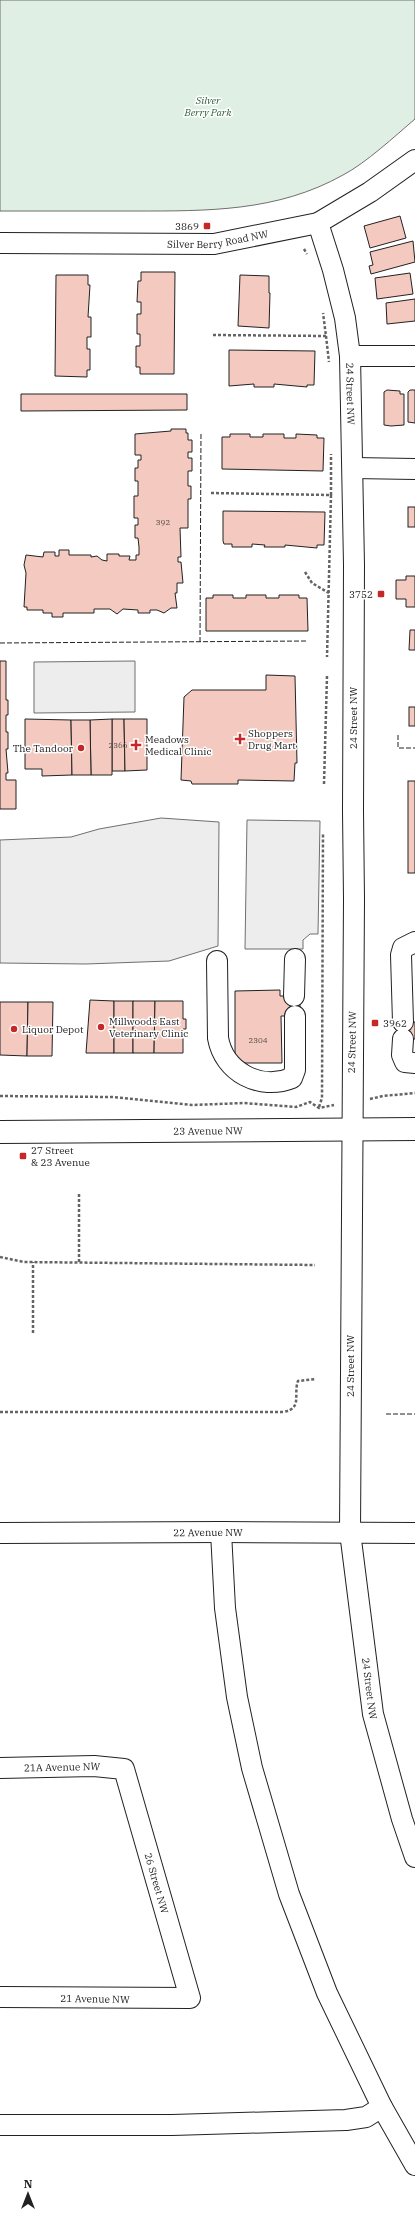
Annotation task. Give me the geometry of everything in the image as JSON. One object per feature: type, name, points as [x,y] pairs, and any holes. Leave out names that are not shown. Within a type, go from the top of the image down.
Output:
[{"type":"main road","name":"23 Avenue NW","points":[[0,1132],[415,1129]]},
{"type":"street","name":"Silver Berry Road NW","points":[[0,243],[214,244],[318,223],[370,192],[415,160]]},
{"type":"street","name":"24 Street NW","points":[[318,223],[342,304],[350,356],[353,468],[354,899],[351,1130],[350,1532],[373,1714],[402,1819],[415,1857]]},
{"type":"street","points":[[350,356],[415,356]]},
{"type":"street","points":[[353,468],[415,469]]},
{"type":"street","points":[[415,942],[408,944],[403,948],[402,955],[402,1055],[405,1062],[415,1063]]},
{"type":"street","points":[[294,996],[295,959]]},
{"type":"street","points":[[217,960],[218,1038],[220,1050],[226,1059],[242,1075],[255,1080],[285,1080],[292,1078],[295,1070],[295,1016]]},
{"type":"street","points":[[221,1532],[225,1608],[231,1658],[252,1768],[289,1894],[327,1993],[382,2107],[415,2165]]},
{"type":"street","name":"22 Avenue NW","points":[[0,1533],[415,1533]]},
{"type":"street","name":"21A Avenue NW","points":[[0,1768],[94,1766],[124,1768]]},
{"type":"street","name":"26 Street NW","points":[[124,1768],[190,1998]]},
{"type":"street","name":"21 Avenue NW","points":[[0,1997],[190,1998]]},
{"type":"street","points":[[0,2125],[172,2125],[346,2120],[366,2117],[382,2107]]},
{"type":"path","points":[[304,249],[310,261]]},
{"type":"path","points":[[322,307],[330,365]]},
{"type":"path","points":[[212,336],[326,336]]},
{"type":"path","points":[[327,657],[331,449]]},
{"type":"path","points":[[211,492],[331,495]]},
{"type":"path","points":[[305,572],[312,582],[329,593]]},
{"type":"path","points":[[324,784],[327,676]]},
{"type":"path","points":[[0,1096],[112,1097],[192,1105],[244,1103],[296,1107],[310,1102],[319,1108],[322,1098],[323,833]]},
{"type":"path","points":[[380,1097],[415,1093]]},
{"type":"path","points":[[79,1192],[79,1262]]},
{"type":"path","points":[[0,1258],[20,1262],[316,1265]]},
{"type":"path","points":[[33,1262],[33,1333]]},
{"type":"path","points":[[0,1412],[283,1412],[292,1410],[296,1405],[298,1381],[316,1379]]},
{"type":"green space","name":"Silver Berry Park","points":[[0,0],[415,0],[415,119],[352,170],[318,187],[267,203],[241,207],[188,211],[0,211]]},
{"type":"shaded area","points":[[135,661],[135,712],[34,713],[34,662]]},
{"type":"shaded area","points":[[161,818],[219,822],[218,946],[169,961],[86,964],[0,963],[0,840],[71,837],[99,829]]},
{"type":"shaded area","points":[[247,820],[320,821],[318,934],[310,934],[303,940],[303,949],[245,949]]},
{"type":"building","points":[[400,216],[406,238],[370,248],[364,226]]},
{"type":"building","points":[[413,241],[415,262],[371,274],[369,266],[373,265],[370,252]]},
{"type":"building","points":[[141,272],[175,272],[174,374],[140,374],[140,367],[136,367],[136,346],[140,346],[140,334],[137,334],[137,314],[141,314],[141,302],[137,302],[138,281],[141,281]]},
{"type":"building","points":[[410,273],[413,294],[377,299],[375,278]]},
{"type":"building","points":[[56,275],[88,275],[88,285],[90,285],[88,317],[91,317],[91,337],[87,337],[87,349],[90,349],[90,370],[87,370],[87,377],[55,376]]},
{"type":"building","points":[[240,275],[269,276],[269,328],[238,326]]},
{"type":"building","points":[[415,299],[415,321],[387,324],[386,303]]},
{"type":"building","points":[[229,350],[315,351],[314,385],[307,385],[307,387],[274,384],[274,387],[254,387],[254,384],[229,386]]},
{"type":"building","points":[[387,390],[400,391],[400,394],[404,394],[404,425],[384,425],[384,392]]},
{"type":"building","points":[[410,390],[415,390],[415,423],[408,422],[408,392]]},
{"type":"building","points":[[21,394],[187,394],[187,410],[21,411]]},
{"type":"building","points":[[171,429],[186,429],[186,433],[188,433],[188,440],[192,440],[192,452],[188,452],[188,458],[192,458],[192,471],[188,471],[188,486],[191,486],[191,499],[188,499],[188,528],[180,528],[181,557],[178,557],[178,562],[181,562],[183,583],[177,583],[177,593],[175,593],[177,608],[171,608],[164,613],[157,610],[150,610],[150,613],[138,613],[138,610],[123,609],[117,614],[110,609],[94,609],[94,613],[63,613],[63,617],[52,617],[52,613],[43,613],[43,610],[27,610],[27,607],[24,607],[26,573],[24,565],[26,555],[43,557],[44,552],[55,552],[55,556],[59,556],[59,550],[69,550],[69,555],[91,555],[91,557],[97,556],[102,560],[107,561],[107,554],[130,556],[129,560],[136,560],[136,555],[139,555],[139,547],[138,538],[135,538],[135,525],[138,525],[138,518],[134,518],[134,496],[138,496],[138,481],[135,481],[135,468],[138,468],[138,460],[141,460],[141,455],[135,455],[135,434],[171,431]]},
{"type":"building","points":[[230,434],[250,434],[250,437],[263,437],[263,434],[284,434],[284,438],[296,438],[296,434],[317,435],[317,438],[324,438],[323,471],[222,469],[222,437],[230,437]]},
{"type":"building","points":[[408,507],[415,507],[415,527],[408,527]]},
{"type":"building","points":[[223,511],[325,512],[324,545],[317,545],[317,548],[285,545],[285,547],[264,547],[265,545],[252,544],[252,547],[232,547],[232,544],[224,544],[223,541]]},
{"type":"building","points":[[406,576],[415,576],[415,607],[406,607],[406,599],[396,599],[396,580],[406,580]]},
{"type":"building","points":[[213,595],[233,595],[233,598],[246,598],[246,595],[266,595],[266,598],[279,598],[279,595],[299,595],[299,598],[307,598],[308,631],[206,631],[206,598],[213,598]]},
{"type":"building","points":[[410,630],[415,630],[415,650],[409,650]]},
{"type":"building","points":[[0,661],[6,661],[6,700],[8,700],[6,732],[8,732],[8,749],[6,749],[8,773],[6,773],[6,780],[16,780],[16,809],[0,809]]},
{"type":"building","name":"Shoppers Drug Mart","points":[[266,675],[295,676],[297,763],[295,763],[294,781],[238,780],[238,784],[192,784],[191,781],[181,780],[184,697],[192,690],[266,690]]},
{"type":"building","points":[[409,707],[415,707],[415,726],[409,726]]},
{"type":"building","points":[[25,719],[71,720],[72,775],[42,776],[42,769],[25,769]]},
{"type":"building","points":[[112,719],[124,719],[125,771],[112,771]]},
{"type":"building","points":[[112,719],[112,775],[91,775],[90,720]]},
{"type":"building","name":"Meadows Medical Clinic","points":[[124,719],[147,719],[147,770],[125,771]]},
{"type":"building","name":"The Tandoor","points":[[71,720],[90,720],[91,775],[72,775]]},
{"type":"building","points":[[408,781],[415,781],[415,873],[408,873]]},
{"type":"building","points":[[280,990],[280,996],[300,996],[300,1016],[281,1016],[282,1063],[235,1063],[235,991]]},
{"type":"building","name":"Millwoods East Veterinary Clinic","points":[[90,1000],[114,1001],[114,1053],[86,1053]]},
{"type":"building","points":[[114,1001],[133,1001],[133,1053],[114,1053]]},
{"type":"building","points":[[133,1001],[155,1001],[154,1053],[133,1053]]},
{"type":"building","points":[[155,1001],[183,1001],[183,1019],[186,1019],[186,1029],[183,1029],[183,1053],[154,1053]]},
{"type":"building","name":"Liquor Depot","points":[[0,1002],[28,1002],[27,1056],[0,1055]]},
{"type":"building","points":[[28,1002],[53,1002],[52,1056],[27,1056]]},
{"type":"building","points":[[403,1022],[415,1022],[415,1039],[403,1039]]},
{"type":"fence","points":[[200,642],[201,432]]},
{"type":"fence","points":[[0,643],[307,641]]},
{"type":"fence","points":[[398,735],[398,748],[415,748]]},
{"type":"fence","points":[[386,1414],[415,1414]]},
{"type":"place","name":"3869","points":[[207,226]]},
{"type":"place","name":"3752","points":[[381,594]]},
{"type":"place","name":"Shoppers Drug Mart","points":[[240,739]]},
{"type":"place","name":"Meadows Medical Clinic","points":[[136,745]]},
{"type":"place","name":"The Tandoor","points":[[81,748]]},
{"type":"place","name":"3962","points":[[375,1023]]},
{"type":"place","name":"Millwoods East Veterinary Clinic","points":[[101,1027]]},
{"type":"place","name":"Liquor Depot","points":[[14,1029]]},
{"type":"place","name":"27 Street & 23 Avenue","points":[[23,1156]]}]
